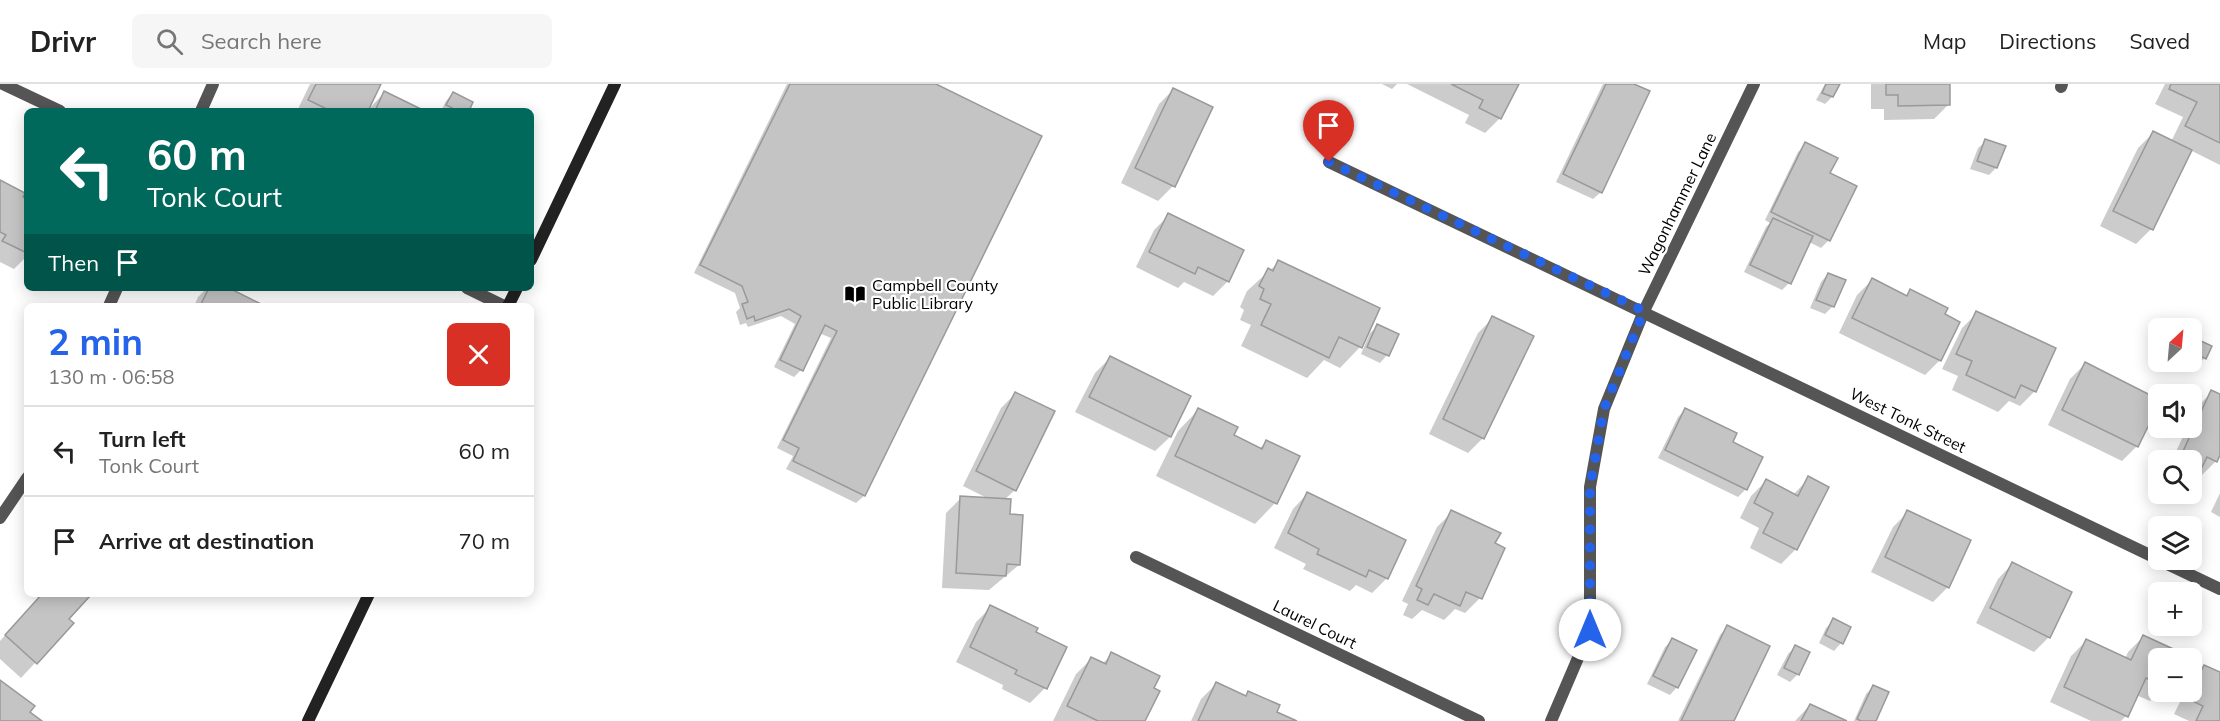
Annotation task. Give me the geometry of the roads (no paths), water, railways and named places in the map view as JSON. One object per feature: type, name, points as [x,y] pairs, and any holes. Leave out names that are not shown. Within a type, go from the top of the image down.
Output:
[{"type":"main road","points":[[534,254],[615,84]]},
{"type":"main road","points":[[308,721],[368,597]]},
{"type":"street","points":[[3,84],[54,108]]},
{"type":"street","points":[[202,108],[213,84]]},
{"type":"street","name":"Wagonhammer Lane","points":[[1551,721],[1590,630],[1590,487],[1604,409],[1644,311],[1754,84]]},
{"type":"street","name":"West Tonk Street","points":[[1329,162],[2148,554]]},
{"type":"street","points":[[474,291],[500,303]]},
{"type":"street","points":[[0,518],[24,482]]},
{"type":"street","name":"Laurel Court","points":[[1136,557],[1479,721]]},
{"type":"street","name":"West Tonk Street","points":[[2181,570],[2220,589]]},
{"type":"place","name":"Campbell County Public Library","points":[[855,294]]}]
